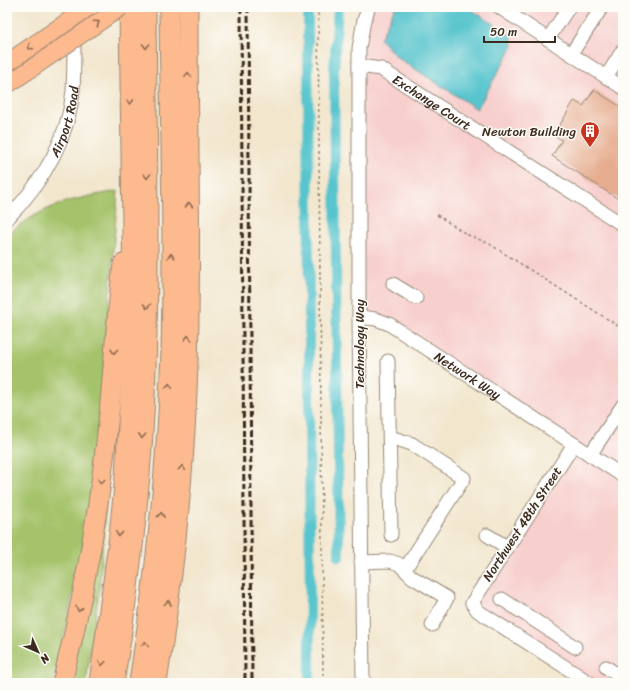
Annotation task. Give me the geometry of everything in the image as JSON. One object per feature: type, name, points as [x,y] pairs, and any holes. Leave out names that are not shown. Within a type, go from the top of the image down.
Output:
[{"type":"highway","points":[[99,683],[115,570],[127,441],[133,303],[129,7]]},
{"type":"highway","points":[[114,683],[133,544],[146,377],[146,7]]},
{"type":"highway","points":[[139,683],[160,522],[168,410],[171,295],[169,7]]},
{"type":"highway","points":[[157,683],[176,536],[186,398],[189,320],[188,7]]},
{"type":"highway","points":[[62,683],[86,574],[99,495],[110,400],[117,306],[131,202]]},
{"type":"main road","points":[[7,63],[89,7]]},
{"type":"main road","points":[[7,85],[121,7]]},
{"type":"street","name":"Airport Road","points":[[7,219],[34,188],[54,154],[63,133],[72,93],[74,7]]},
{"type":"street","name":"Technology Way","points":[[363,683],[358,317],[359,66],[360,35],[368,7]]},
{"type":"street","points":[[499,7],[623,88]]},
{"type":"street","points":[[548,39],[569,7]]},
{"type":"street","points":[[571,54],[602,7]]},
{"type":"street","points":[[606,77],[623,50]]},
{"type":"street","name":"Exchange Court","points":[[359,66],[381,69],[623,225]]},
{"type":"street","points":[[393,284],[416,298]]},
{"type":"street","name":"Network Way","points":[[358,317],[380,320],[389,324],[623,476]]},
{"type":"street","points":[[388,361],[391,535]]},
{"type":"street","points":[[590,455],[623,405]]},
{"type":"street","points":[[390,437],[412,444],[464,478],[405,569]]},
{"type":"street","name":"Northwest 48th Street","points":[[574,444],[473,599],[472,605],[590,683]]},
{"type":"street","points":[[487,535],[507,547]]},
{"type":"street","points":[[361,562],[390,561],[400,564],[412,577],[446,598],[432,625]]},
{"type":"street","points":[[502,599],[575,647]]},
{"type":"street","points":[[606,667],[623,679]]},
{"type":"path","points":[[318,7],[323,683]]},
{"type":"path","points":[[437,215],[468,235],[488,243],[623,330]]},
{"type":"shaded area","points":[[369,7],[623,7],[623,683],[590,683],[474,607],[573,444],[389,324],[359,317],[359,48]]},
{"type":"green space","points":[[118,191],[94,494],[54,683],[7,683],[7,235],[33,216],[59,204]]},
{"type":"green space","points":[[106,499],[99,591],[86,683],[65,683]]},
{"type":"water","points":[[395,7],[467,7],[511,35],[513,46],[477,109],[398,58],[380,39]]},
{"type":"building","name":"Newton Building","points":[[594,90],[623,108],[623,202],[552,156],[562,140],[554,135],[574,101],[583,106]]},
{"type":"waterway","points":[[308,7],[310,683]]},
{"type":"waterway","points":[[338,7],[334,70],[339,557]]},
{"type":"railway","points":[[241,7],[245,683]]},
{"type":"railway","points":[[248,7],[252,683]]},
{"type":"place","name":"Newton Building","points":[[590,148]]}]
